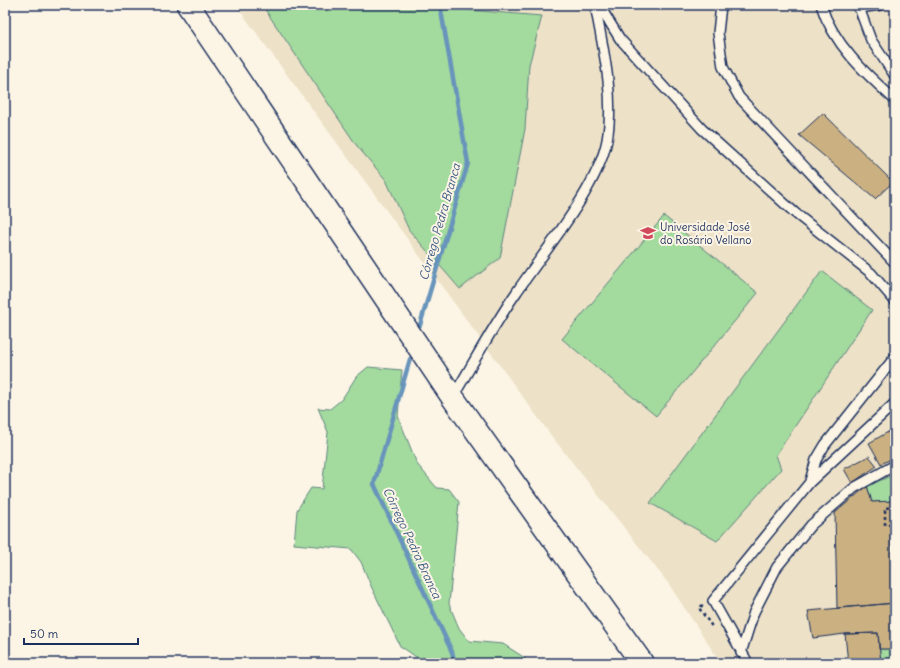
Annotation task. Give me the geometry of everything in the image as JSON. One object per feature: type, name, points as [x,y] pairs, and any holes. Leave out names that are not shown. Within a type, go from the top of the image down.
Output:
[{"type":"highway","points":[[188,5],[453,398],[642,663]]},
{"type":"lane","points":[[453,398],[511,300],[570,217],[598,167],[607,141],[610,108],[604,53],[595,5]]},
{"type":"lane","points":[[599,5],[620,39],[702,128],[795,213],[871,273],[895,301]]},
{"type":"lane","points":[[721,5],[718,33],[723,67],[739,97],[895,263]]},
{"type":"lane","points":[[821,5],[829,24],[852,58],[895,100]]},
{"type":"lane","points":[[881,5],[858,7],[871,40],[895,76]]},
{"type":"lane","points":[[810,482],[816,460],[825,445],[895,357]]},
{"type":"lane","points":[[748,663],[713,601],[810,482],[895,402]]},
{"type":"lane","points":[[741,653],[754,612],[777,567],[806,531],[831,506],[854,488],[895,465]]},
{"type":"path","points":[[895,508],[885,508],[885,525],[895,524]]},
{"type":"shaded area","name":"Universidade José do Rosário Vellano","points":[[236,5],[895,5],[895,663],[721,663],[668,583],[553,438]]},
{"type":"green space","points":[[262,5],[406,5],[542,16],[529,65],[525,129],[500,258],[460,289],[409,230],[386,180],[357,146]]},
{"type":"green space","points":[[664,216],[758,293],[656,416],[562,339]]},
{"type":"green space","points":[[822,271],[872,310],[776,455],[781,469],[717,541],[650,503]]},
{"type":"green space","points":[[368,367],[402,370],[398,416],[417,464],[437,488],[449,489],[459,502],[449,604],[459,628],[469,641],[503,644],[525,658],[524,663],[425,663],[400,646],[361,562],[351,549],[294,544],[297,510],[311,488],[322,489],[328,432],[318,408],[330,409],[342,399],[356,377]]},
{"type":"green space","points":[[895,474],[895,501],[872,502],[867,486]]},
{"type":"green space","points":[[879,649],[895,649],[895,663],[881,663]]},
{"type":"building","points":[[823,113],[893,182],[875,199],[799,135]]},
{"type":"building","points":[[895,428],[895,457],[881,464],[869,443]]},
{"type":"building","points":[[869,456],[877,466],[852,483],[844,469]]},
{"type":"building","points":[[867,486],[872,502],[895,501],[895,532],[891,533],[895,603],[837,608],[835,513]]},
{"type":"building","points":[[895,603],[895,649],[879,649],[878,633],[845,634],[813,638],[808,611]]},
{"type":"building","points":[[878,633],[881,663],[848,663],[845,634]]},
{"type":"waterway","name":"Córrego Pedra Branca","points":[[420,325],[468,163],[440,5]]},
{"type":"waterway","name":"Córrego Pedra Branca","points":[[410,359],[374,484],[452,652],[455,663]]},
{"type":"place","name":"Universidade José do Rosário Vellano","points":[[648,233]]}]
